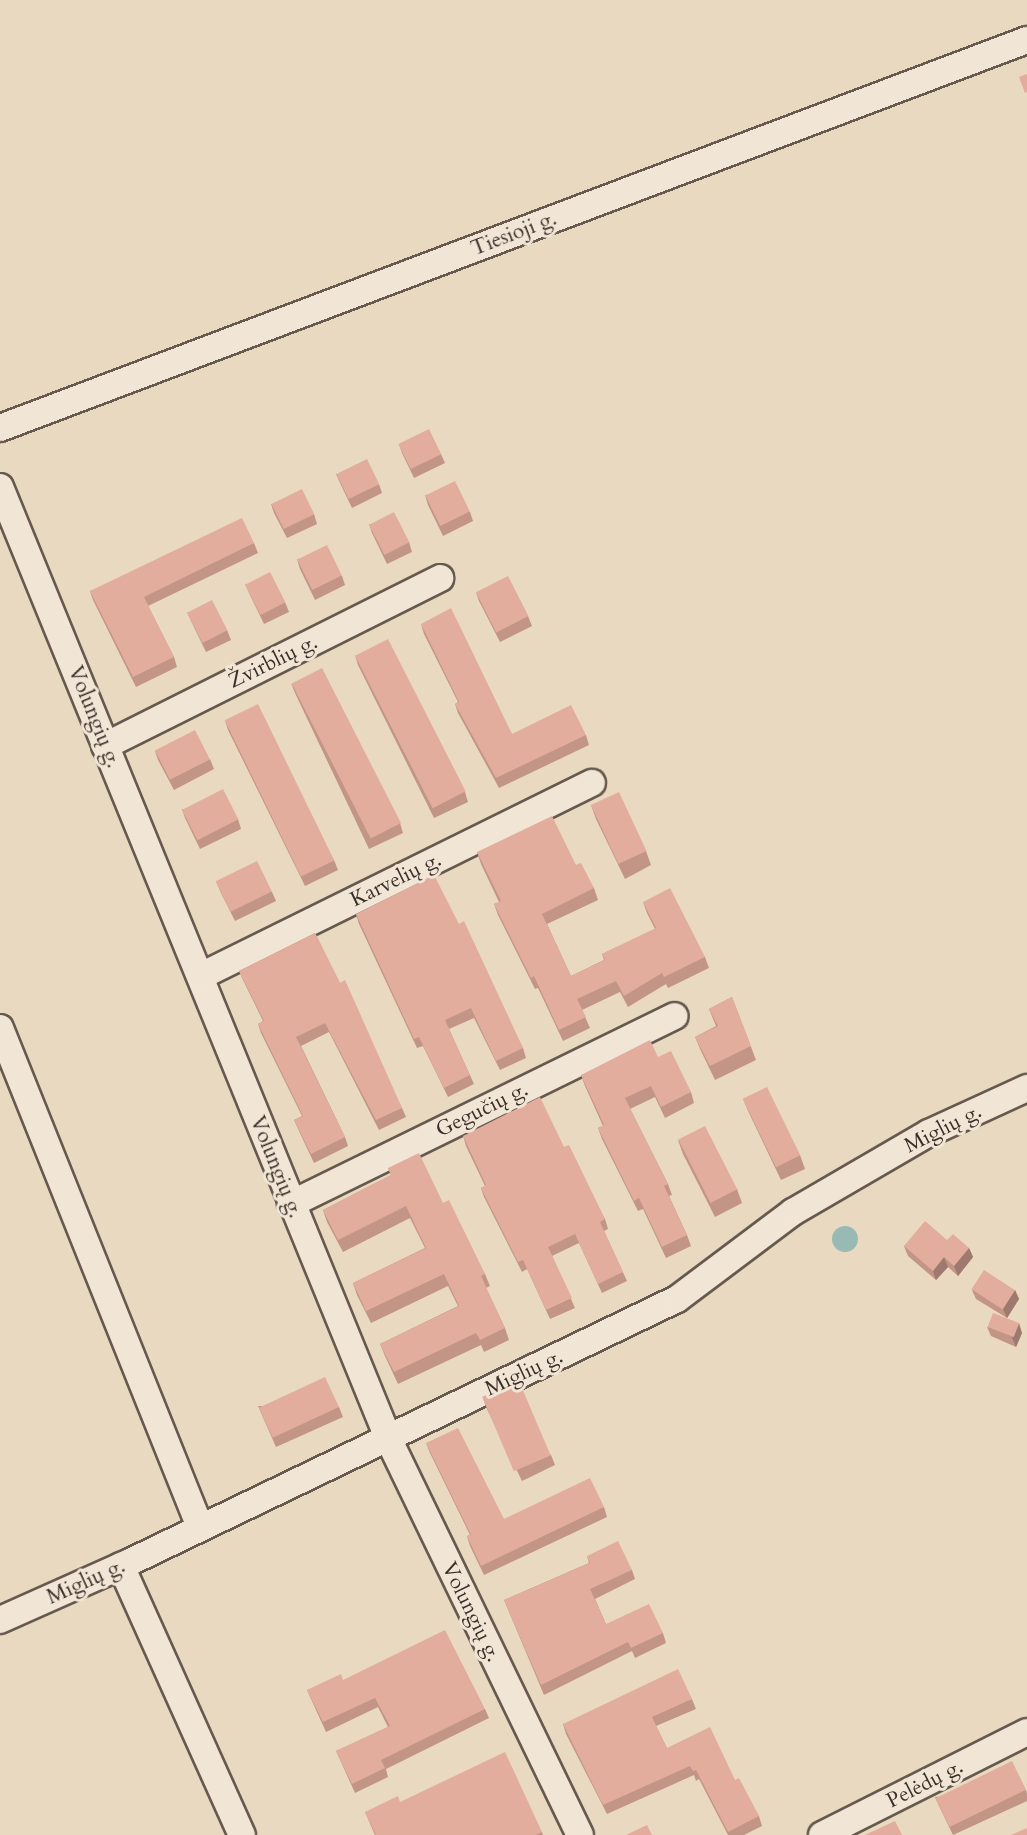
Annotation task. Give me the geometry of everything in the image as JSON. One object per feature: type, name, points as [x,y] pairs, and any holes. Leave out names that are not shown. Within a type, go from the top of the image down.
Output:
[{"type":"street","name":"Tiesioji g.","points":[[0,428],[1027,40]]},
{"type":"street","name":"Volungių g.","points":[[0,487],[388,1437],[580,1835]]},
{"type":"street","name":"Žvirblių g.","points":[[105,746],[440,578]]},
{"type":"street","name":"Karvelių g.","points":[[201,976],[592,783]]},
{"type":"street","name":"Gegučių g.","points":[[291,1204],[674,1016]]},
{"type":"street","points":[[0,1028],[200,1527]]},
{"type":"street","name":"Miglių g.","points":[[0,1620],[121,1566],[677,1299],[793,1212],[929,1133],[1027,1088]]},
{"type":"street","points":[[121,1566],[242,1835]]},
{"type":"street","name":"Pelėdų g.","points":[[822,1835],[1027,1732]]},
{"type":"water","points":[[845,1226],[854,1230],[858,1239],[854,1248],[845,1252],[836,1248],[832,1239],[836,1230]]},
{"type":"building","points":[[1027,74],[1027,92],[1025,93],[1019,77]]},
{"type":"building","points":[[429,429],[441,454],[411,469],[398,444]]},
{"type":"building","points":[[367,459],[379,484],[349,499],[336,474]]},
{"type":"building","points":[[455,481],[470,512],[440,526],[425,495]]},
{"type":"building","points":[[302,489],[314,514],[284,529],[271,504]]},
{"type":"building","points":[[394,512],[409,542],[384,555],[369,525]]},
{"type":"building","points":[[242,518],[254,543],[144,597],[174,657],[133,677],[90,591]]},
{"type":"building","points":[[327,545],[342,576],[312,590],[297,559]]},
{"type":"building","points":[[270,572],[285,602],[260,615],[245,585]]},
{"type":"building","points":[[508,576],[528,616],[496,632],[476,592]]},
{"type":"building","points":[[212,600],[227,630],[202,643],[187,613]]},
{"type":"building","points":[[451,608],[512,734],[571,705],[586,735],[496,778],[455,704],[459,702],[421,624]]},
{"type":"building","points":[[388,639],[466,791],[433,808],[355,656]]},
{"type":"building","points":[[322,668],[401,823],[371,838],[292,683]]},
{"type":"building","points":[[258,704],[334,860],[301,877],[225,720]]},
{"type":"building","points":[[195,730],[210,759],[170,780],[155,750]]},
{"type":"building","points":[[223,789],[238,819],[197,840],[182,810]]},
{"type":"building","points":[[619,792],[646,851],[618,864],[591,805]]},
{"type":"building","points":[[552,816],[576,865],[581,863],[594,888],[542,914],[571,976],[605,960],[602,954],[656,928],[643,902],[670,888],[705,957],[664,977],[662,973],[624,996],[616,981],[577,999],[586,1017],[559,1030],[534,976],[531,978],[494,904],[501,901],[477,852]]},
{"type":"building","points":[[257,861],[272,892],[231,912],[216,881]]},
{"type":"building","points":[[434,875],[459,924],[464,921],[523,1048],[496,1061],[471,1008],[445,1020],[470,1075],[444,1088],[419,1037],[414,1039],[356,914]]},
{"type":"building","points":[[315,933],[340,983],[345,980],[402,1108],[376,1120],[325,1023],[296,1037],[345,1137],[311,1154],[294,1120],[303,1116],[258,1024],[264,1021],[239,971]]},
{"type":"building","points":[[732,997],[751,1046],[710,1066],[695,1037],[718,1026],[709,1009]]},
{"type":"building","points":[[650,1040],[658,1057],[671,1051],[691,1092],[661,1107],[651,1086],[625,1098],[668,1184],[664,1186],[687,1235],[662,1247],[639,1198],[634,1201],[598,1128],[604,1125],[581,1075]]},
{"type":"building","points":[[767,1087],[800,1155],[776,1167],[743,1099]]},
{"type":"building","points":[[540,1097],[564,1147],[569,1145],[605,1219],[600,1222],[623,1272],[598,1284],[575,1234],[548,1247],[572,1298],[546,1310],[523,1260],[518,1262],[481,1188],[486,1185],[463,1136]]},
{"type":"building","points":[[705,1126],[737,1189],[711,1203],[678,1140]]},
{"type":"building","points":[[419,1153],[443,1203],[449,1200],[485,1274],[481,1276],[505,1328],[480,1340],[476,1333],[394,1372],[380,1344],[459,1306],[444,1274],[366,1311],[353,1283],[426,1248],[406,1206],[338,1240],[323,1210],[391,1175],[388,1168]]},
{"type":"building","points":[[925,1221],[947,1240],[953,1234],[969,1248],[954,1266],[944,1257],[933,1271],[904,1246]]},
{"type":"building","points":[[984,1270],[1015,1290],[1003,1309],[971,1289]]},
{"type":"building","points":[[993,1313],[1019,1323],[1014,1337],[988,1327]]},
{"type":"building","points":[[325,1377],[339,1407],[273,1438],[259,1408]]},
{"type":"building","points":[[519,1381],[551,1456],[514,1471],[482,1397]]},
{"type":"building","points":[[458,1428],[504,1519],[590,1478],[604,1507],[481,1566],[467,1536],[471,1535],[426,1443]]},
{"type":"building","points":[[618,1541],[632,1570],[590,1589],[606,1624],[649,1604],[663,1633],[631,1648],[628,1642],[541,1685],[504,1600],[590,1563],[587,1556]]},
{"type":"building","points":[[445,1630],[485,1709],[381,1760],[385,1768],[352,1784],[336,1751],[390,1726],[375,1698],[323,1722],[307,1690],[341,1674],[343,1680]]},
{"type":"building","points":[[678,1669],[692,1699],[652,1717],[667,1748],[710,1727],[735,1780],[739,1778],[759,1816],[728,1832],[696,1770],[693,1771],[690,1766],[603,1805],[563,1724]]},
{"type":"building","points":[[505,1752],[542,1832],[536,1835],[376,1835],[365,1812],[398,1796],[400,1802]]},
{"type":"building","points":[[1012,1761],[1026,1790],[950,1827],[936,1798]]},
{"type":"building","points":[[895,1821],[902,1835],[865,1835]]},
{"type":"building","points":[[647,1825],[652,1835],[626,1835]]},
{"type":"building","points":[[1027,1828],[1027,1835],[1011,1835]]}]
